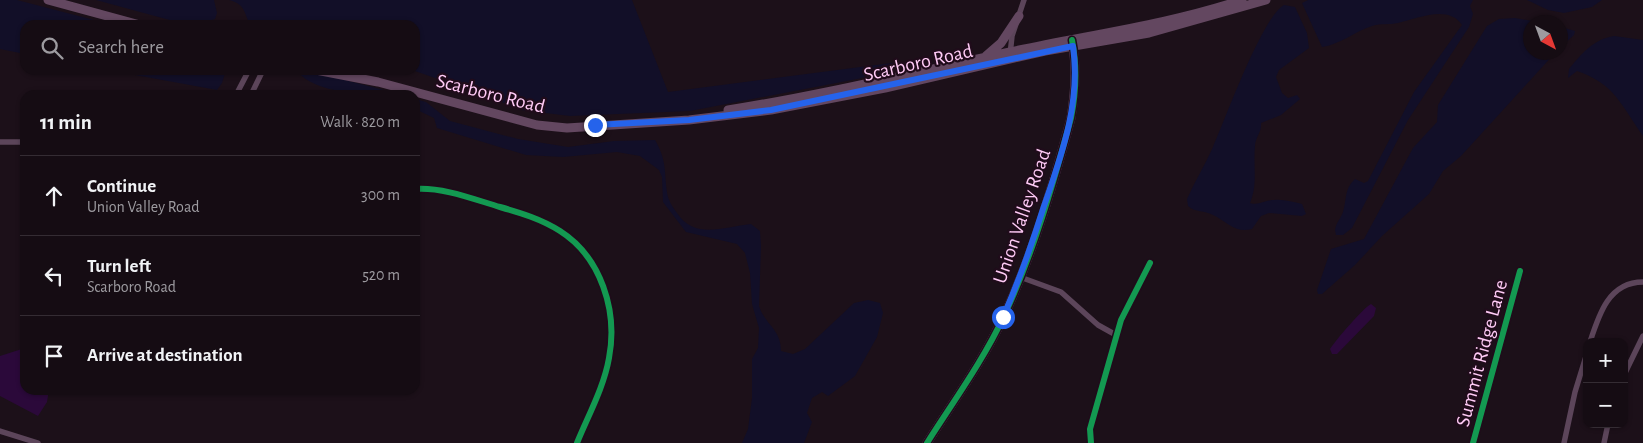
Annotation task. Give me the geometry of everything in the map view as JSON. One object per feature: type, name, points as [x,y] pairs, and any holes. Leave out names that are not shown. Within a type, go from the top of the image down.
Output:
[{"type":"main road","points":[[48,0],[122,20]]},
{"type":"main road","name":"Scarboro Road","points":[[420,93],[537,125],[567,128],[771,110],[885,88],[1010,56],[1151,25],[1242,0]]},
{"type":"main road","name":"Scarboro Road","points":[[1073,43],[1149,33],[1266,0]]},
{"type":"main road","points":[[984,58],[1001,43],[1019,16]]},
{"type":"main road","name":"Union Valley Road","points":[[927,443],[985,350],[1003,317],[1020,277],[1071,118],[1074,100],[1073,43]]},
{"type":"main road","name":"Scarboro Road","points":[[661,121],[800,96],[984,58],[1010,56]]},
{"type":"main road","name":"Scarboro Road","points":[[342,75],[408,90]]},
{"type":"street","points":[[1010,56],[1024,0]]},
{"type":"street","points":[[239,90],[246,75]]},
{"type":"street","points":[[253,90],[261,75]]},
{"type":"street","points":[[0,142],[20,142]]},
{"type":"street","points":[[420,190],[444,192],[530,215],[561,232],[583,252],[591,264],[607,299],[612,323],[611,346],[606,372],[577,443]]},
{"type":"street","points":[[1091,443],[1090,429],[1116,335],[1150,263]]},
{"type":"street","name":"Summit Ridge Lane","points":[[1473,443],[1520,271]]},
{"type":"street","points":[[1020,277],[1060,292],[1098,325],[1116,335]]},
{"type":"street","points":[[1591,338],[1599,312],[1612,294],[1632,282],[1643,282]]},
{"type":"street","points":[[1628,367],[1643,336]]},
{"type":"street","points":[[1564,443],[1574,392],[1583,365]]},
{"type":"street","points":[[1604,443],[1607,428]]},
{"type":"street","points":[[0,431],[38,443]]},
{"type":"shaded area","points":[[0,0],[17,0],[94,20],[20,20],[20,53],[0,49]]},
{"type":"shaded area","points":[[96,0],[214,0],[217,13],[215,19],[170,20]]},
{"type":"shaded area","points":[[229,0],[632,0],[668,92],[899,62],[891,71],[883,74],[690,111],[570,116],[521,110],[420,73],[420,20],[248,20],[241,6]]},
{"type":"shaded area","points":[[1308,0],[1473,0],[1470,6],[1473,14],[1469,27],[1408,120],[1352,228],[1343,235],[1336,235],[1335,230],[1343,212],[1346,194],[1351,183],[1355,179],[1364,183],[1368,181],[1414,92],[1462,25],[1449,15],[1423,16],[1395,24],[1372,26],[1335,44],[1322,47],[1302,3]]},
{"type":"shaded area","points":[[1527,0],[1602,0],[1592,7],[1564,13],[1548,10]]},
{"type":"shaded area","points":[[1284,5],[1295,7],[1307,33],[1309,48],[1279,70],[1276,77],[1282,93],[1288,98],[1297,95],[1300,99],[1281,115],[1261,123],[1255,143],[1255,182],[1250,203],[1256,204],[1271,200],[1288,201],[1302,204],[1306,214],[1302,216],[1269,213],[1261,216],[1252,229],[1241,230],[1210,213],[1191,208],[1188,206],[1187,199],[1213,147],[1265,28],[1275,13]]},
{"type":"shaded area","points":[[1499,19],[1523,19],[1523,60],[1549,60],[1461,156],[1443,171],[1429,194],[1382,236],[1355,265],[1322,294],[1318,294],[1317,290],[1331,249],[1364,239],[1413,148],[1437,122],[1438,105],[1487,26]]},
{"type":"shaded area","points":[[1568,29],[1575,31],[1574,35],[1568,41]]},
{"type":"shaded area","points":[[1614,36],[1643,40],[1643,136],[1616,97],[1600,82],[1577,71],[1568,78],[1569,69],[1583,53],[1600,40]]},
{"type":"shaded area","points":[[135,75],[224,75],[217,90]]},
{"type":"shaded area","points":[[302,75],[326,75],[384,90],[332,90],[306,79]]},
{"type":"shaded area","points":[[420,100],[426,102],[450,121],[518,139],[568,147],[614,141],[655,140],[663,160],[668,198],[673,208],[684,221],[692,227],[710,230],[751,224],[760,231],[759,306],[765,318],[776,332],[781,351],[793,354],[805,349],[854,303],[868,300],[880,303],[883,313],[877,337],[855,376],[828,396],[822,392],[812,398],[807,413],[812,422],[804,443],[742,443],[748,429],[752,398],[752,359],[758,348],[759,328],[752,304],[750,273],[745,253],[737,244],[686,232],[663,202],[662,177],[659,170],[640,156],[617,152],[563,157],[526,155],[437,128],[434,118],[420,111]]},
{"type":"shaded area","points":[[1371,304],[1376,308],[1374,316],[1337,354],[1332,354],[1330,349],[1343,332]]},
{"type":"shaded area","points":[[20,350],[20,395],[48,395],[47,402],[38,416],[0,396],[0,356]]},
{"type":"cycle path","points":[[927,443],[996,333],[1033,244],[1050,194],[1071,118],[1075,79],[1075,59],[1072,40]]},
{"type":"cycle path","points":[[420,189],[458,194],[538,220],[560,231],[574,242],[596,270],[608,304],[611,340],[607,369],[577,443]]},
{"type":"cycle path","points":[[1091,443],[1090,429],[1121,320],[1150,263]]},
{"type":"cycle path","points":[[1473,443],[1520,271]]},
{"type":"route","points":[[595,125],[689,120],[771,110],[885,88],[1073,46],[1075,58],[1074,100],[1071,118],[1041,218],[1020,277],[1003,317]]}]
